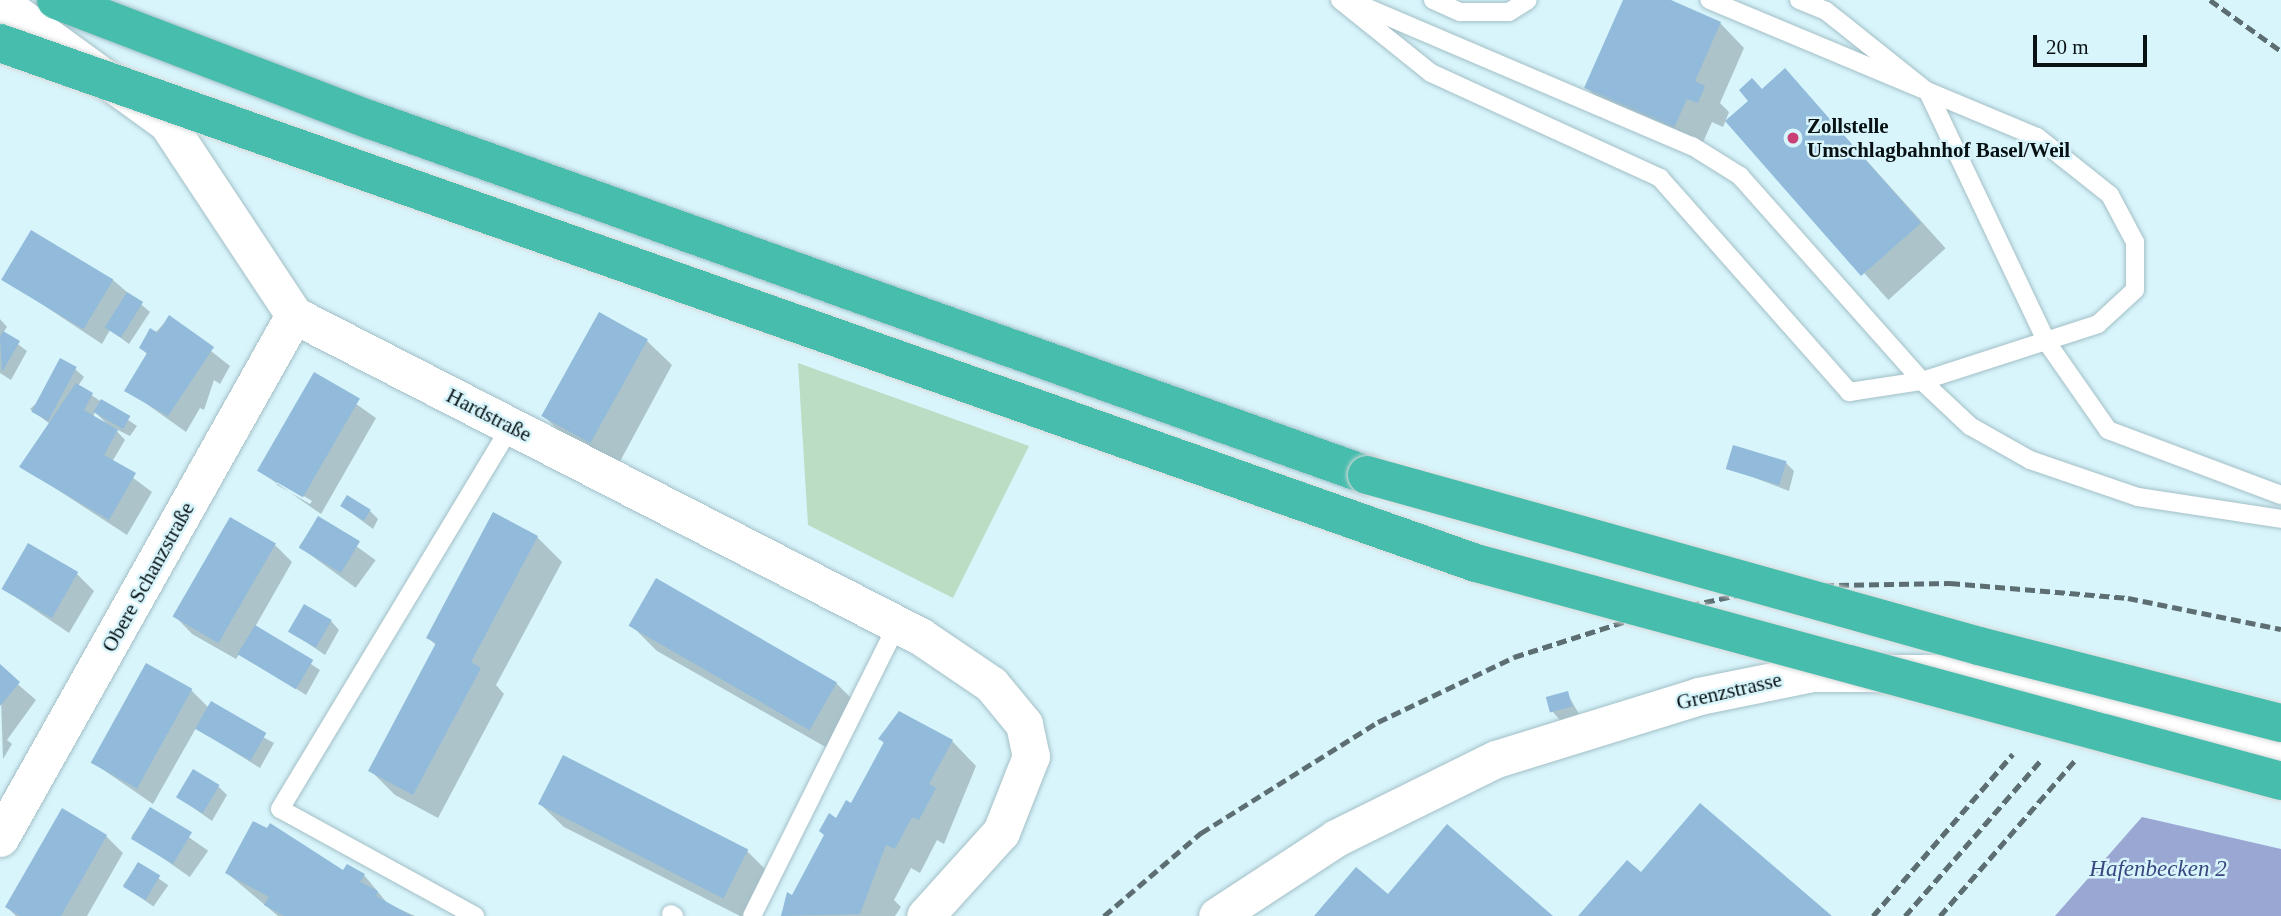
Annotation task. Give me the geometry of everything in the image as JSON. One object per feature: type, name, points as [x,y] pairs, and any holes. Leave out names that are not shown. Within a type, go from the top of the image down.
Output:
[{"type":"highway","points":[[56,0],[384,125],[1367,475],[1979,646],[2281,723]]},
{"type":"highway","points":[[0,44],[1328,514],[1476,563],[2281,781]]},
{"type":"street","name":"Hardstraße","points":[[0,2],[167,123],[295,315],[897,625],[991,684],[1024,724],[1031,756],[1001,832],[925,916]]},
{"type":"street","name":"Obere Schanzstraße","points":[[3,827],[295,315]]},
{"type":"street","name":"Grenzstrasse","points":[[1217,916],[1336,838],[1496,759],[1699,696],[1812,673],[1983,673],[2281,749]]},
{"type":"lane","points":[[1340,0],[1431,73],[1660,177],[1849,391],[1922,382],[2098,324],[2135,290],[2135,242],[2110,195],[2037,137],[1709,0]]},
{"type":"lane","points":[[1349,0],[1692,146],[1740,176],[1922,382],[1970,426],[2070,478],[2138,497],[2281,519]]},
{"type":"lane","points":[[1433,0],[1460,12],[1508,12],[1528,0]]},
{"type":"lane","points":[[1799,0],[1826,11],[1928,92],[2046,341],[2108,430],[2281,495]]},
{"type":"lane","points":[[475,916],[280,810],[510,426]]},
{"type":"lane","points":[[752,916],[897,625]]},
{"type":"green space","points":[[798,363],[1029,446],[953,598],[808,525]]},
{"type":"water","name":"Hafenbecken 2","points":[[2142,817],[2281,849],[2281,916],[2055,916]]},
{"type":"building","points":[[1623,0],[1671,0],[1721,22],[1695,81],[1705,86],[1698,103],[1687,99],[1674,128],[1584,88]]},
{"type":"building","points":[[1785,68],[1921,223],[1861,276],[1725,121],[1748,101],[1739,90],[1752,78],[1762,89]]},
{"type":"building","points":[[31,230],[113,279],[83,329],[1,280]]},
{"type":"building","points":[[127,292],[143,302],[121,338],[105,328]]},
{"type":"building","points":[[599,312],[648,339],[590,443],[541,416]]},
{"type":"building","points":[[169,315],[214,347],[168,416],[124,391],[147,353],[139,348],[150,328],[158,333]]},
{"type":"building","points":[[3,331],[20,341],[2,372],[0,337]]},
{"type":"building","points":[[60,358],[77,367],[48,421],[31,412]]},
{"type":"building","points":[[314,372],[360,398],[303,497],[257,471]]},
{"type":"building","points":[[76,383],[93,393],[84,410],[118,430],[104,455],[136,473],[109,520],[19,467]]},
{"type":"building","points":[[101,399],[130,416],[123,429],[94,412]]},
{"type":"building","points":[[1733,445],[1787,461],[1779,485],[1726,469]]},
{"type":"building","points":[[347,495],[371,510],[364,521],[340,506]]},
{"type":"building","points":[[493,512],[538,536],[471,662],[481,668],[413,795],[368,771],[436,643],[426,638]]},
{"type":"building","points":[[318,516],[360,541],[341,573],[299,548]]},
{"type":"building","points":[[230,517],[276,544],[218,643],[172,617]]},
{"type":"building","points":[[28,543],[78,572],[52,618],[2,589]]},
{"type":"building","points":[[656,578],[837,682],[809,730],[628,626]]},
{"type":"building","points":[[304,604],[332,620],[316,648],[288,632]]},
{"type":"building","points":[[255,625],[313,660],[296,689],[237,654]]},
{"type":"building","points":[[146,663],[192,689],[137,788],[91,763]]},
{"type":"building","points":[[0,664],[20,682],[0,706]]},
{"type":"building","points":[[1568,691],[1572,706],[1550,712],[1546,697]]},
{"type":"building","points":[[211,701],[266,733],[250,761],[195,729]]},
{"type":"building","points":[[899,711],[953,740],[929,784],[936,788],[919,820],[912,817],[895,849],[886,845],[860,914],[781,916],[787,892],[792,895],[824,835],[819,831],[829,813],[836,818],[846,800],[851,803],[884,742],[878,739]]},
{"type":"building","points":[[563,755],[748,849],[723,898],[538,804]]},
{"type":"building","points":[[193,769],[220,785],[203,813],[176,797]]},
{"type":"building","points":[[1700,803],[1832,916],[1578,916],[1627,860],[1641,872]]},
{"type":"building","points":[[150,807],[192,832],[173,864],[131,839]]},
{"type":"building","points":[[62,808],[107,835],[61,916],[20,916],[5,907]]},
{"type":"building","points":[[253,821],[267,828],[270,823],[343,870],[347,864],[365,874],[360,882],[378,891],[376,896],[412,916],[284,916],[264,905],[269,897],[225,873]]},
{"type":"building","points":[[1447,824],[1553,916],[1314,916],[1356,867],[1388,894]]},
{"type":"building","points":[[138,862],[160,875],[145,900],[123,887]]},
{"type":"railway","points":[[2210,0],[2281,51]]},
{"type":"railway","points":[[1104,916],[1201,833],[1378,722],[1514,657],[1646,615],[1779,586],[1950,583],[2128,598],[2281,629]]},
{"type":"railway","points":[[1873,916],[2013,754]]},
{"type":"railway","points":[[1940,916],[2077,758]]},
{"type":"railway","points":[[1905,916],[2040,761]]},
{"type":"place","name":"Zollstelle Umschlagbahnhof Basel/Weil","points":[[1793,138]]}]
